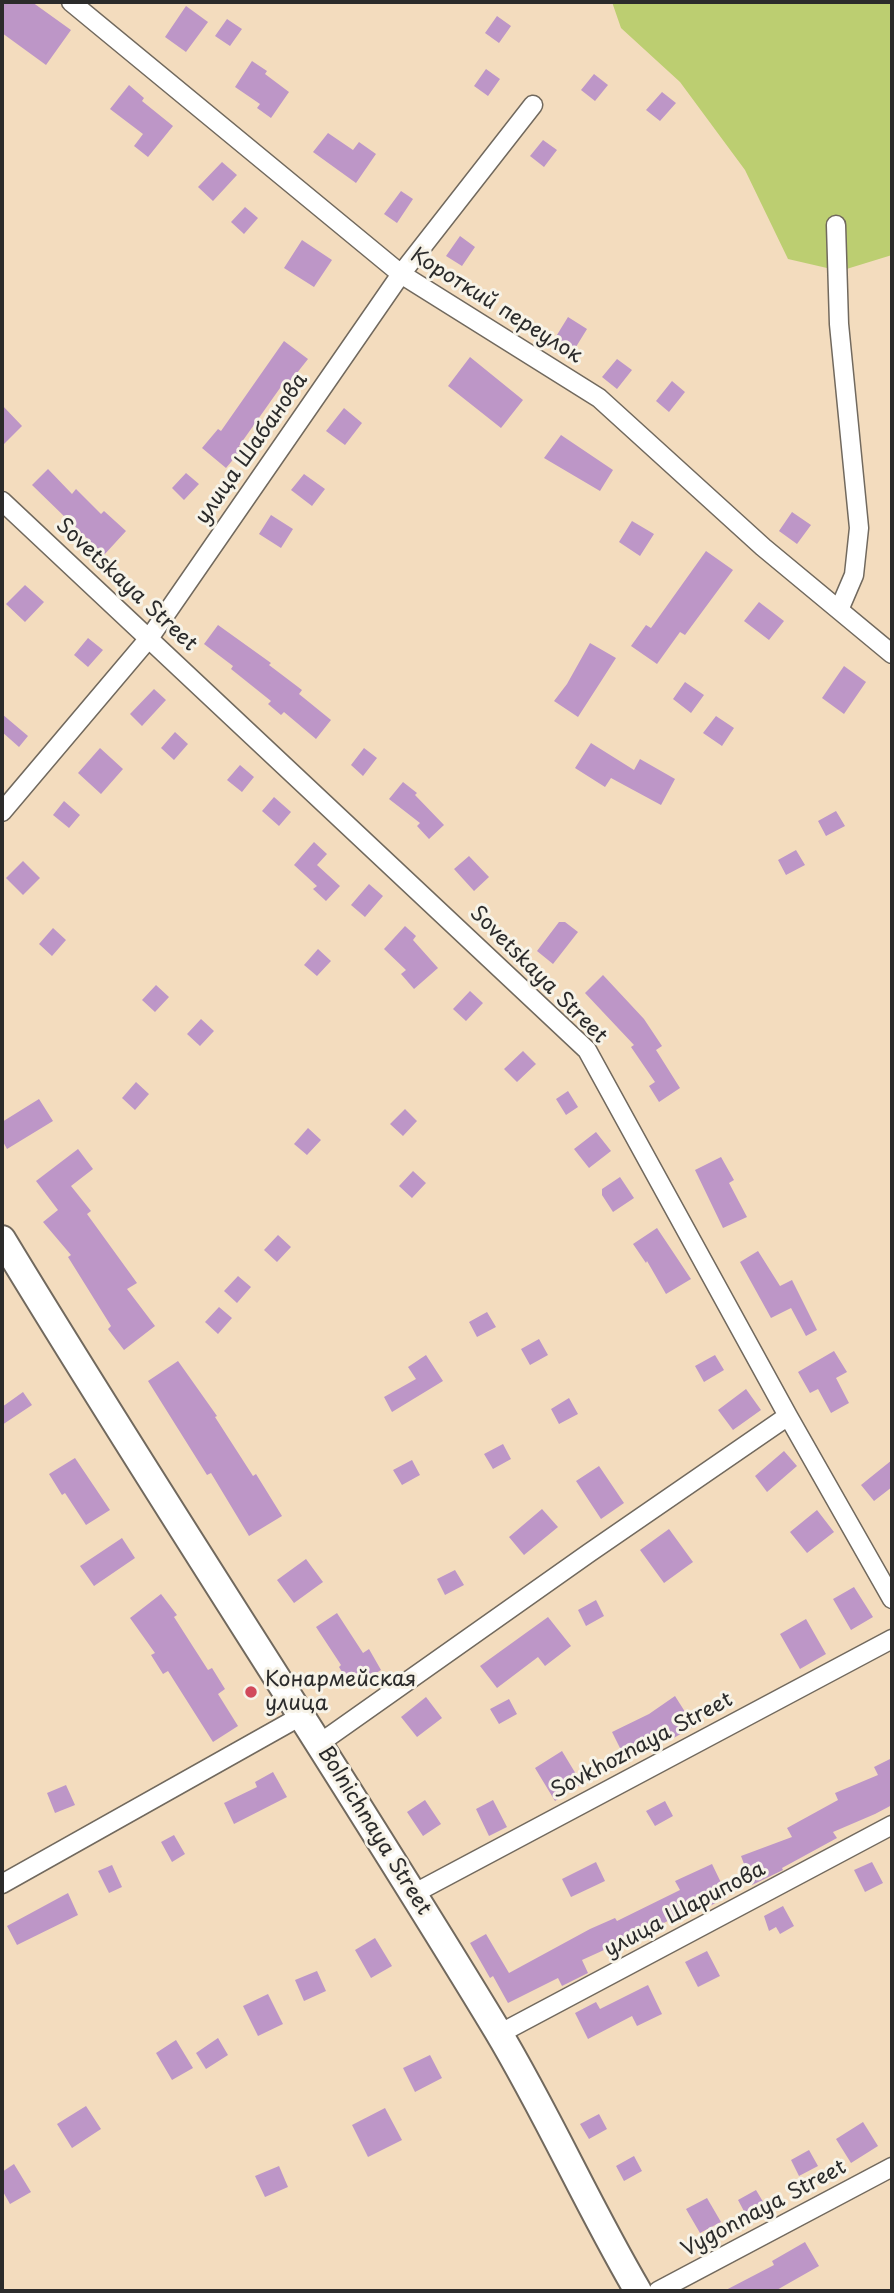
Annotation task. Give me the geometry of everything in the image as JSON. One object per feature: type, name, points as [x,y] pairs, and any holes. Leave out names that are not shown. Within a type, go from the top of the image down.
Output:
[{"type":"street","name":"Короткий переулок","points":[[71,2],[401,274],[599,398],[763,547],[892,654]]},
{"type":"street","name":"улица Шабанова","points":[[2,812],[149,637],[401,274],[533,105]]},
{"type":"street","points":[[836,225],[839,324],[859,528],[853,575],[839,610]]},
{"type":"street","name":"Sovetskaya Street","points":[[2,501],[587,1050],[892,1599]]},
{"type":"street","name":"Bolnichnaya Street","points":[[2,1239],[71,1354],[320,1743],[499,2034],[638,2291]]},
{"type":"street","points":[[320,1743],[788,1416]]},
{"type":"street","name":"Sovkhoznaya Street","points":[[413,1894],[892,1639]]},
{"type":"street","points":[[2,1884],[302,1716]]},
{"type":"street","name":"улица Шарипова","points":[[499,2034],[892,1825]]},
{"type":"street","name":"Vygonnaya Street","points":[[658,2291],[892,2167]]},
{"type":"green space","points":[[612,2],[892,2],[892,255],[840,271],[788,259],[745,170],[680,82],[621,28]]},
{"type":"building","points":[[2,2],[32,2],[71,30],[46,65],[2,33]]},
{"type":"building","points":[[186,6],[208,22],[186,52],[165,37]]},
{"type":"building","points":[[497,16],[511,26],[499,43],[485,33]]},
{"type":"building","points":[[227,19],[242,29],[230,46],[215,36]]},
{"type":"building","points":[[252,61],[289,92],[271,118],[257,108],[260,104],[235,87]]},
{"type":"building","points":[[486,69],[500,79],[488,96],[474,86]]},
{"type":"building","points":[[594,74],[608,85],[595,101],[581,90]]},
{"type":"building","points":[[129,85],[144,98],[142,101],[173,126],[148,157],[134,146],[143,134],[110,109]]},
{"type":"building","points":[[662,92],[676,103],[660,121],[646,110]]},
{"type":"building","points":[[328,133],[353,150],[359,142],[376,154],[356,183],[313,152]]},
{"type":"building","points":[[543,140],[557,150],[544,167],[530,156]]},
{"type":"building","points":[[222,162],[237,175],[213,201],[198,187]]},
{"type":"building","points":[[401,191],[413,199],[397,223],[384,214]]},
{"type":"building","points":[[245,207],[258,218],[244,234],[231,222]]},
{"type":"building","points":[[460,236],[475,247],[462,266],[446,256]]},
{"type":"building","points":[[302,240],[332,260],[314,287],[284,268]]},
{"type":"building","points":[[568,317],[587,329],[571,355],[552,343]]},
{"type":"building","points":[[284,341],[308,359],[289,383],[285,381],[239,446],[242,449],[226,468],[202,448],[218,429],[221,431]]},
{"type":"building","points":[[470,357],[523,400],[501,428],[448,386]]},
{"type":"building","points":[[617,359],[632,370],[617,389],[602,377]]},
{"type":"building","points":[[672,381],[685,392],[669,412],[656,401]]},
{"type":"building","points":[[2,405],[22,426],[2,446]]},
{"type":"building","points":[[344,408],[362,423],[345,445],[326,431]]},
{"type":"building","points":[[561,435],[613,470],[600,491],[544,458]]},
{"type":"building","points":[[48,469],[72,494],[76,489],[101,514],[104,511],[126,531],[104,555],[32,485]]},
{"type":"building","points":[[186,473],[199,484],[184,500],[172,488]]},
{"type":"building","points":[[304,474],[325,489],[312,506],[291,490]]},
{"type":"building","points":[[792,512],[811,525],[797,544],[779,531]]},
{"type":"building","points":[[271,515],[293,529],[281,548],[259,534]]},
{"type":"building","points":[[632,521],[654,534],[640,556],[619,542]]},
{"type":"building","points":[[706,551],[733,570],[685,635],[680,632],[657,664],[631,646],[646,625],[651,628]]},
{"type":"building","points":[[25,585],[44,602],[25,622],[6,604]]},
{"type":"building","points":[[759,602],[784,621],[769,640],[744,621]]},
{"type":"building","points":[[218,625],[271,663],[269,665],[302,690],[299,694],[331,720],[316,739],[284,712],[281,715],[268,704],[271,701],[204,644]]},
{"type":"building","points":[[88,638],[103,650],[88,667],[74,655]]},
{"type":"building","points":[[590,643],[616,658],[578,717],[554,701]]},
{"type":"building","points":[[844,666],[866,682],[844,714],[822,698]]},
{"type":"building","points":[[685,682],[704,695],[691,713],[673,699]]},
{"type":"building","points":[[154,689],[166,700],[142,726],[130,714]]},
{"type":"building","points":[[2,714],[28,736],[19,747],[2,732]]},
{"type":"building","points":[[716,716],[734,728],[722,746],[703,733]]},
{"type":"building","points":[[175,732],[188,744],[174,760],[161,748]]},
{"type":"building","points":[[591,743],[634,770],[640,759],[675,779],[661,805],[611,778],[605,787],[575,768]]},
{"type":"building","points":[[100,748],[123,769],[101,794],[78,773]]},
{"type":"building","points":[[364,748],[377,758],[363,776],[351,765]]},
{"type":"building","points":[[240,765],[254,777],[242,792],[227,780]]},
{"type":"building","points":[[403,782],[417,793],[415,795],[444,825],[429,839],[417,826],[420,823],[389,799]]},
{"type":"building","points":[[274,797],[291,812],[279,826],[262,811]]},
{"type":"building","points":[[64,801],[80,815],[69,828],[53,815]]},
{"type":"building","points":[[836,811],[845,826],[826,836],[818,821]]},
{"type":"building","points":[[314,842],[327,854],[317,865],[340,886],[326,901],[313,889],[317,886],[294,865]]},
{"type":"building","points":[[796,850],[805,865],[786,875],[778,860]]},
{"type":"building","points":[[469,856],[489,877],[474,891],[454,869]]},
{"type":"building","points":[[23,861],[40,878],[23,895],[6,878]]},
{"type":"building","points":[[369,884],[383,896],[365,917],[351,905]]},
{"type":"building","points":[[559,922],[565,922],[578,932],[553,964],[537,951]]},
{"type":"building","points":[[405,926],[416,936],[413,940],[438,968],[414,989],[401,974],[406,970],[384,949]]},
{"type":"building","points":[[53,928],[66,940],[52,956],[39,944]]},
{"type":"building","points":[[318,949],[331,961],[317,976],[304,965]]},
{"type":"building","points":[[603,975],[644,1019],[662,1046],[656,1050],[680,1088],[659,1102],[649,1086],[655,1082],[631,1047],[634,1045],[585,993]]},
{"type":"building","points":[[156,985],[169,997],[155,1012],[142,1000]]},
{"type":"building","points":[[470,991],[483,1003],[466,1021],[453,1009]]},
{"type":"building","points":[[201,1019],[214,1031],[200,1046],[187,1034]]},
{"type":"building","points":[[523,1051],[536,1064],[517,1082],[504,1069]]},
{"type":"building","points":[[136,1082],[149,1094],[135,1110],[122,1098]]},
{"type":"building","points":[[568,1091],[578,1107],[566,1115],[556,1099]]},
{"type":"building","points":[[39,1099],[53,1121],[7,1149],[2,1140],[2,1122]]},
{"type":"building","points":[[405,1109],[417,1121],[403,1136],[390,1124]]},
{"type":"building","points":[[308,1128],[321,1140],[307,1155],[294,1144]]},
{"type":"building","points":[[596,1132],[611,1151],[589,1168],[574,1149]]},
{"type":"building","points":[[78,1149],[93,1169],[71,1186],[91,1211],[87,1214],[137,1283],[127,1289],[155,1326],[124,1350],[108,1329],[111,1326],[68,1257],[71,1255],[43,1222],[58,1210],[36,1181]]},
{"type":"building","points":[[721,1157],[734,1180],[729,1183],[747,1217],[723,1228],[695,1170]]},
{"type":"building","points":[[413,1171],[426,1183],[412,1198],[399,1186]]},
{"type":"building","points":[[620,1177],[634,1198],[613,1212],[602,1195],[602,1189]]},
{"type":"building","points":[[657,1228],[691,1279],[666,1294],[647,1261],[646,1263],[633,1244]]},
{"type":"building","points":[[278,1235],[291,1247],[277,1262],[264,1250]]},
{"type":"building","points":[[758,1251],[780,1286],[792,1280],[817,1330],[806,1336],[791,1308],[771,1318],[740,1262]]},
{"type":"building","points":[[238,1276],[251,1287],[237,1303],[224,1291]]},
{"type":"building","points":[[219,1307],[232,1318],[218,1334],[205,1322]]},
{"type":"building","points":[[487,1312],[496,1327],[477,1337],[469,1322]]},
{"type":"building","points":[[539,1339],[548,1355],[530,1365],[521,1349]]},
{"type":"building","points":[[834,1351],[847,1372],[836,1378],[849,1403],[831,1413],[818,1389],[810,1393],[798,1372]]},
{"type":"building","points":[[426,1355],[443,1381],[392,1412],[384,1397],[416,1379],[408,1367]]},
{"type":"building","points":[[715,1355],[724,1370],[704,1382],[695,1366]]},
{"type":"building","points":[[178,1361],[282,1516],[249,1536],[211,1473],[207,1475],[148,1381]]},
{"type":"building","points":[[746,1389],[761,1410],[733,1430],[718,1410]]},
{"type":"building","points":[[23,1392],[32,1405],[2,1425],[2,1407]]},
{"type":"building","points":[[569,1398],[578,1414],[559,1424],[551,1409]]},
{"type":"building","points":[[503,1444],[511,1459],[493,1469],[484,1454]]},
{"type":"building","points":[[784,1451],[797,1466],[767,1492],[755,1476]]},
{"type":"building","points":[[75,1458],[110,1510],[86,1525],[49,1474]]},
{"type":"building","points":[[412,1460],[420,1475],[402,1485],[393,1470]]},
{"type":"building","points":[[892,1460],[892,1487],[874,1501],[861,1485]]},
{"type":"building","points":[[599,1466],[624,1503],[601,1519],[576,1481]]},
{"type":"building","points":[[542,1509],[558,1527],[524,1555],[509,1537]]},
{"type":"building","points":[[817,1510],[834,1532],[807,1553],[790,1532]]},
{"type":"building","points":[[669,1529],[693,1562],[664,1583],[640,1550]]},
{"type":"building","points":[[122,1538],[135,1558],[94,1586],[80,1566]]},
{"type":"building","points":[[306,1559],[323,1582],[294,1603],[277,1580]]},
{"type":"building","points":[[455,1570],[464,1585],[445,1595],[437,1579]]},
{"type":"building","points":[[854,1587],[873,1617],[851,1630],[833,1599]]},
{"type":"building","points":[[161,1594],[177,1615],[174,1617],[208,1670],[212,1668],[225,1689],[218,1694],[238,1726],[213,1742],[168,1671],[163,1674],[151,1655],[155,1653],[130,1618]]},
{"type":"building","points":[[596,1600],[604,1616],[586,1626],[578,1610]]},
{"type":"building","points":[[337,1613],[363,1653],[369,1649],[381,1670],[352,1688],[339,1667],[341,1665],[316,1627]]},
{"type":"building","points":[[548,1617],[571,1646],[545,1666],[538,1657],[497,1688],[480,1666]]},
{"type":"building","points":[[806,1619],[826,1654],[800,1669],[780,1634]]},
{"type":"building","points":[[675,1696],[694,1726],[667,1742],[663,1737],[624,1756],[612,1732],[649,1714]]},
{"type":"building","points":[[426,1697],[442,1718],[417,1737],[401,1717]]},
{"type":"building","points":[[509,1699],[517,1714],[499,1724],[490,1709]]},
{"type":"building","points":[[562,1751],[582,1784],[555,1801],[535,1768]]},
{"type":"building","points":[[892,1758],[892,1805],[833,1832],[837,1838],[752,1885],[741,1856],[792,1837],[787,1828],[838,1800],[835,1793],[878,1775],[874,1767]]},
{"type":"building","points":[[273,1772],[287,1797],[234,1824],[224,1803],[257,1787],[255,1782]]},
{"type":"building","points":[[66,1785],[75,1805],[55,1813],[47,1793]]},
{"type":"building","points":[[425,1800],[441,1824],[423,1836],[407,1812]]},
{"type":"building","points":[[493,1800],[507,1827],[489,1836],[476,1809]]},
{"type":"building","points":[[665,1801],[673,1816],[655,1826],[646,1811]]},
{"type":"building","points":[[174,1835],[185,1854],[172,1862],[161,1842]]},
{"type":"building","points":[[596,1862],[605,1881],[571,1897],[562,1879]]},
{"type":"building","points":[[872,1862],[883,1883],[865,1892],[854,1870]]},
{"type":"building","points":[[712,1864],[728,1897],[691,1915],[690,1911],[582,1960],[588,1973],[562,1986],[558,1978],[508,2003],[470,1943],[486,1934],[509,1973],[590,1929],[615,1918],[617,1921],[680,1890],[675,1881]]},
{"type":"building","points":[[112,1865],[122,1887],[109,1893],[98,1871]]},
{"type":"building","points":[[68,1893],[78,1915],[17,1945],[7,1926]]},
{"type":"building","points":[[783,1906],[794,1926],[780,1934],[776,1927],[769,1931],[764,1916]]},
{"type":"building","points":[[375,1938],[392,1966],[371,1978],[355,1950]]},
{"type":"building","points":[[707,1951],[720,1976],[698,1987],[685,1962]]},
{"type":"building","points":[[317,1971],[326,1991],[304,2001],[295,1980]]},
{"type":"building","points":[[648,1985],[662,2014],[637,2026],[632,2016],[588,2039],[575,2013],[596,2002],[600,2009]]},
{"type":"building","points":[[268,1994],[283,2024],[258,2036],[243,2006]]},
{"type":"building","points":[[218,2038],[228,2055],[206,2069],[196,2053]]},
{"type":"building","points":[[176,2040],[193,2068],[172,2080],[156,2053]]},
{"type":"building","points":[[430,2055],[442,2078],[415,2092],[403,2068]]},
{"type":"building","points":[[86,2106],[101,2129],[72,2148],[57,2124]]},
{"type":"building","points":[[385,2108],[402,2140],[368,2157],[352,2125]]},
{"type":"building","points":[[599,2114],[607,2129],[589,2139],[580,2124]]},
{"type":"building","points":[[863,2122],[878,2146],[851,2163],[836,2139]]},
{"type":"building","points":[[809,2150],[818,2166],[799,2176],[791,2160]]},
{"type":"building","points":[[634,2156],[642,2171],[624,2181],[616,2166]]},
{"type":"building","points":[[14,2164],[31,2192],[10,2204],[2,2190],[2,2172]]},
{"type":"building","points":[[279,2166],[288,2187],[265,2197],[255,2176]]},
{"type":"building","points":[[756,2190],[765,2205],[746,2215],[738,2200]]},
{"type":"building","points":[[707,2198],[721,2222],[700,2233],[686,2209]]},
{"type":"building","points":[[805,2242],[819,2266],[775,2291],[724,2291],[774,2265],[772,2261]]},
{"type":"place","name":"Конармейская улица","points":[[251,1692]]}]
